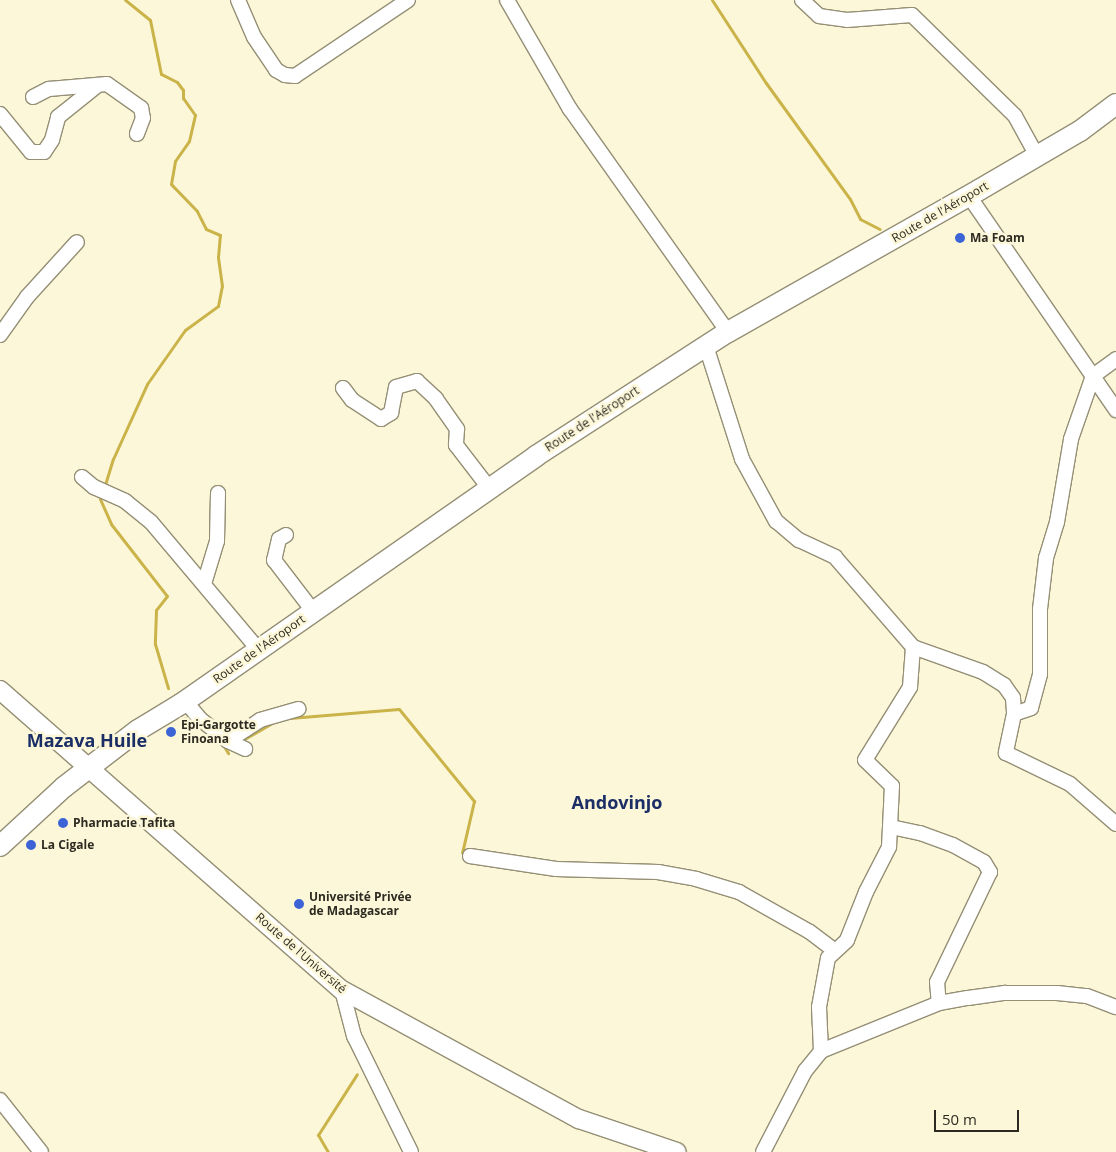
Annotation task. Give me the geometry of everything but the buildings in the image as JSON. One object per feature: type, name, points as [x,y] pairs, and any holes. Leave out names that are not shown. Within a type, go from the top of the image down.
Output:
[{"type":"main road","name":"Route de l'Aéroport","points":[[0,846],[89,767],[138,730],[185,701],[257,648],[489,488],[728,332],[1080,131],[1116,104]]},
{"type":"street","points":[[238,0],[254,37],[276,70],[285,75],[296,76],[408,0]]},
{"type":"street","points":[[507,0],[570,109],[728,332]]},
{"type":"street","points":[[802,0],[819,16],[848,20],[912,15],[1015,116],[1037,156]]},
{"type":"street","points":[[33,97],[49,89],[98,85],[116,88],[141,108],[143,118],[137,134]]},
{"type":"street","points":[[0,114],[31,152],[44,152],[52,140],[58,117],[98,85]]},
{"type":"street","points":[[969,196],[1116,410]]},
{"type":"street","points":[[0,335],[27,297],[77,242]]},
{"type":"street","points":[[706,346],[742,459],[776,521],[799,540],[835,557],[913,647],[982,672],[1004,685],[1013,698],[1014,714],[1006,753],[1070,784],[1116,824]]},
{"type":"street","points":[[1014,714],[1031,708],[1040,674],[1040,609],[1046,558],[1057,522],[1071,439],[1093,376],[1116,359]]},
{"type":"street","points":[[343,388],[352,400],[381,419],[391,413],[396,387],[417,381],[436,399],[457,429],[456,445],[489,488]]},
{"type":"street","points":[[82,477],[94,487],[125,501],[151,522],[257,648]]},
{"type":"street","points":[[204,584],[217,541],[218,493]]},
{"type":"street","points":[[286,535],[279,539],[274,560],[313,610]]},
{"type":"street","points":[[822,1052],[819,1007],[828,958],[834,950],[847,940],[856,923],[866,892],[889,847],[892,786],[865,760],[910,687],[913,647]]},
{"type":"street","name":"Route de l'Université","points":[[0,690],[342,990],[578,1120],[677,1152]]},
{"type":"street","points":[[185,701],[200,719],[228,741],[245,749]]},
{"type":"street","points":[[228,741],[260,720],[298,709]]},
{"type":"street","points":[[891,827],[920,832],[953,845],[984,862],[990,872],[938,982],[939,1003]]},
{"type":"street","points":[[470,856],[556,869],[658,872],[696,879],[739,892],[810,932],[834,950]]},
{"type":"street","points":[[342,990],[354,1036],[411,1152]]},
{"type":"street","points":[[763,1152],[805,1071],[822,1052],[939,1003],[1005,993],[1056,993],[1087,996],[1116,1007]]},
{"type":"street","points":[[0,1100],[41,1152]]},
{"type":"waterway","points":[[104,488],[113,459],[147,384],[185,330],[218,306],[222,286],[218,257],[220,235],[206,229],[197,211],[171,184],[175,161],[189,141],[195,115],[183,98],[183,90],[177,82],[161,74],[150,20],[125,0]]},
{"type":"waterway","points":[[712,0],[766,83],[850,199],[860,219],[880,229]]},
{"type":"waterway","points":[[102,494],[100,499],[111,524],[167,596],[156,610],[155,644],[168,688]]},
{"type":"waterway","points":[[290,718],[399,709],[474,801],[462,853]]},
{"type":"waterway","points":[[185,718],[205,731]]},
{"type":"waterway","points":[[241,741],[272,723]]},
{"type":"waterway","points":[[222,743],[228,753]]},
{"type":"waterway","points":[[328,1152],[318,1135],[357,1074]]},
{"type":"place","name":"Ma Foam","points":[[960,238]]},
{"type":"place","name":"Epi-Gargotte Finoana","points":[[171,732]]},
{"type":"place","name":"Pharmacie Tafita","points":[[63,823]]},
{"type":"place","name":"La Cigale","points":[[31,845]]},
{"type":"place","name":"Université Privée de Madagascar","points":[[299,904]]},
{"type":"district","name":"Mazava Huile","points":[[87,740]]},
{"type":"district","name":"Andovinjo","points":[[617,802]]}]
